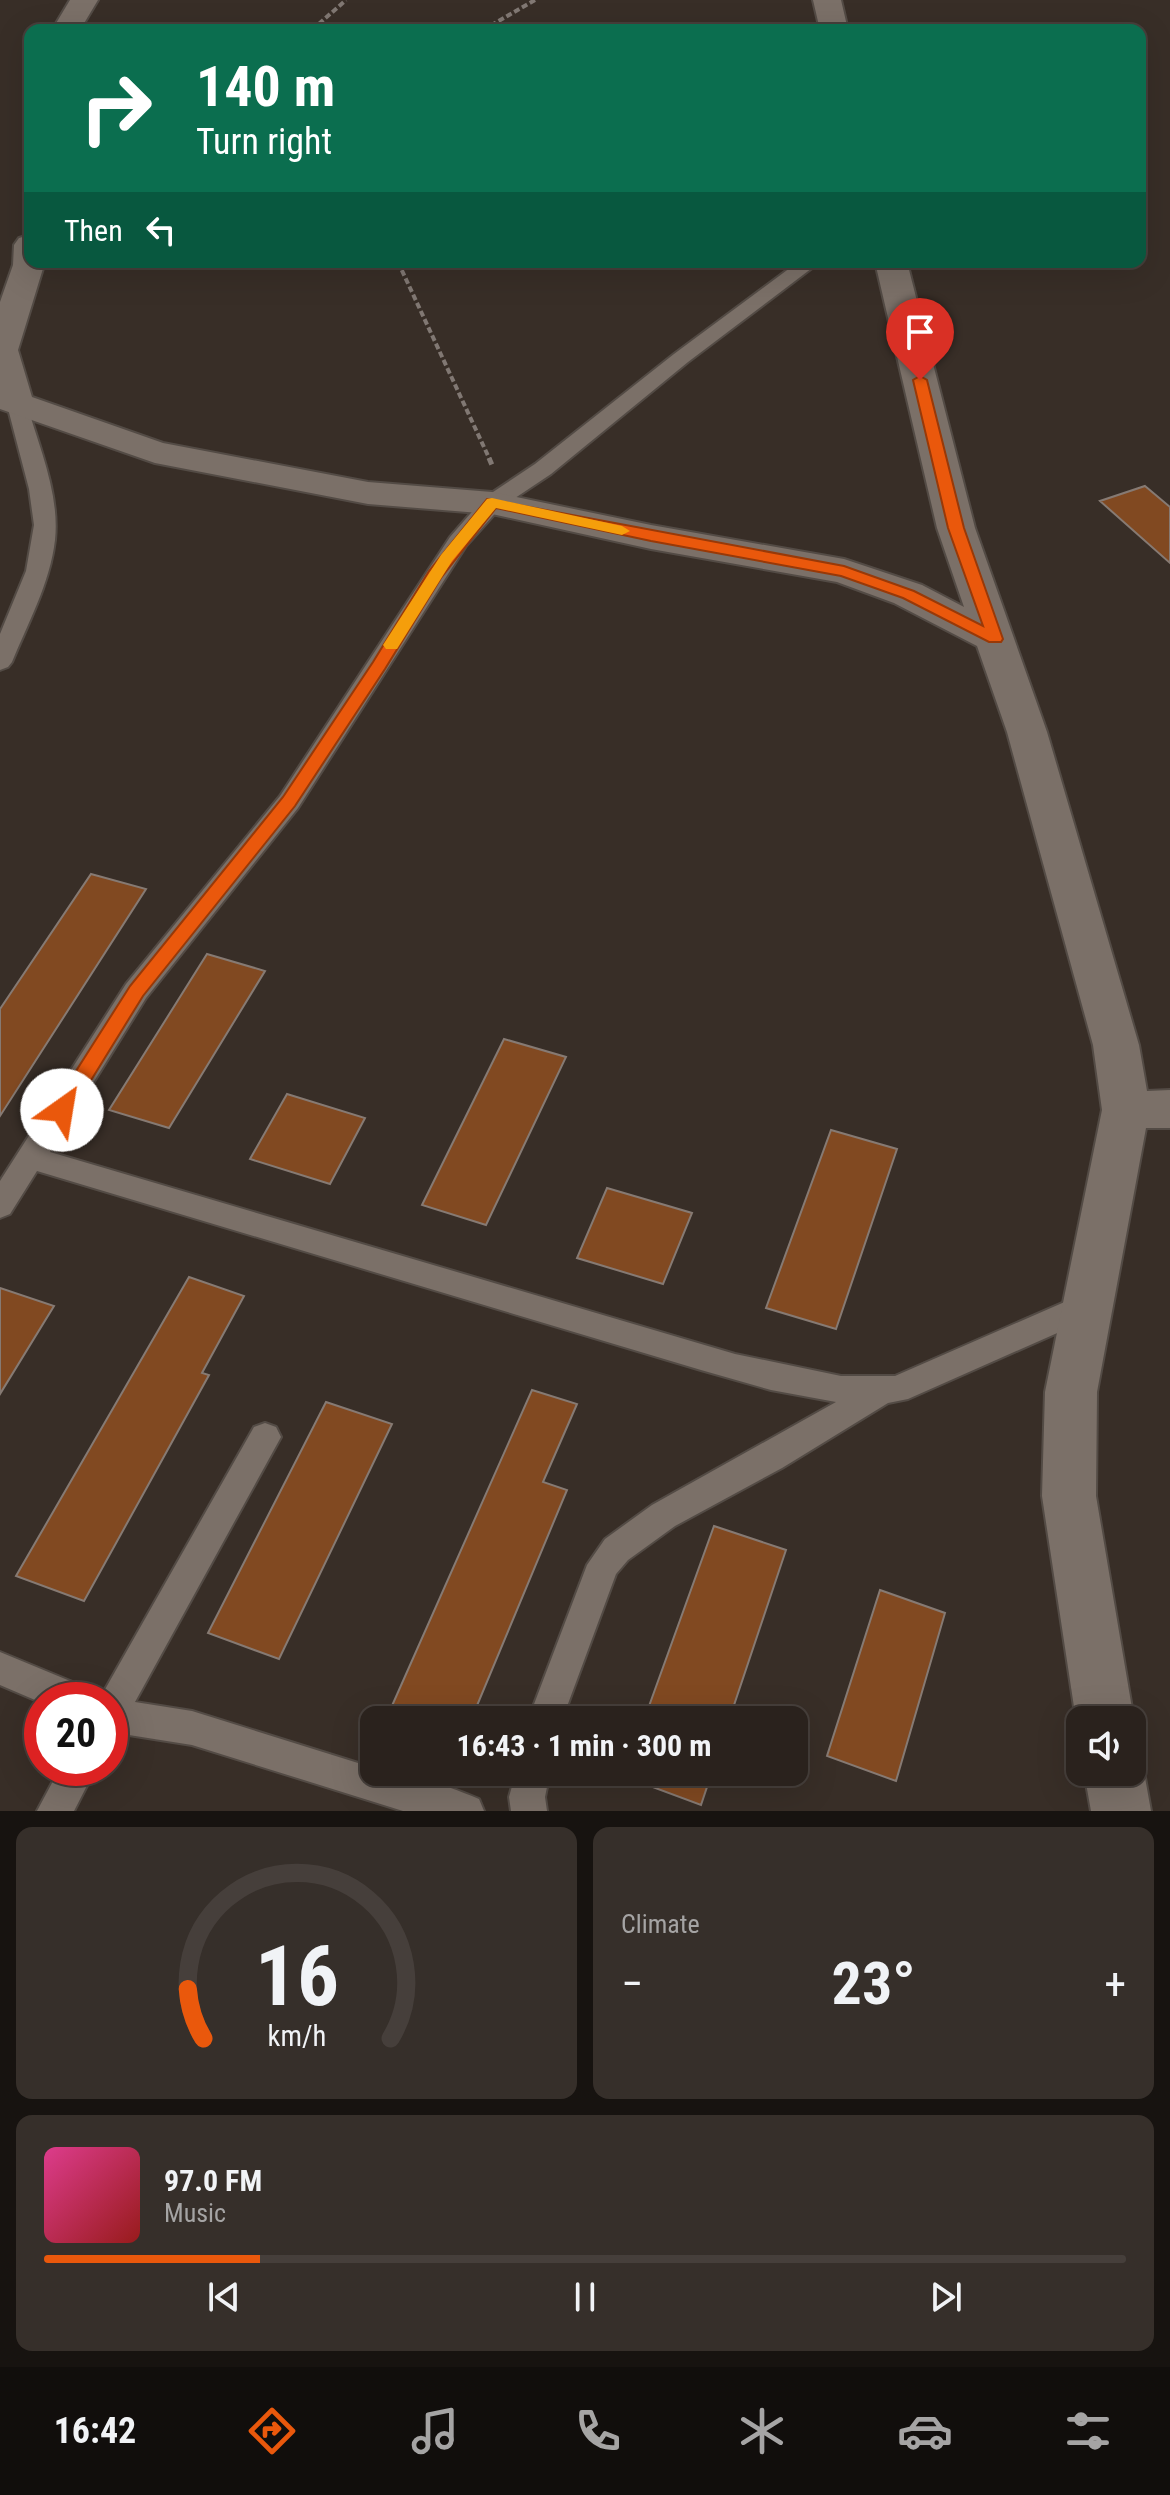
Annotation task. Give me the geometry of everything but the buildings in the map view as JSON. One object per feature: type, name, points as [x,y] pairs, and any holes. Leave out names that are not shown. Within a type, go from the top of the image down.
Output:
[{"type":"street","points":[[70,24],[84,0]]},
{"type":"street","points":[[827,0],[833,24]]},
{"type":"street","points":[[28,268],[1,350],[5,408],[155,452],[368,493],[498,499],[651,537],[844,571],[908,594],[995,639]]},
{"type":"street","points":[[892,268],[956,528],[1027,732],[1116,1045],[1148,1110],[1087,1306],[1071,1392],[1069,1496],[1103,1706]]},
{"type":"street","points":[[1117,1786],[1121,1811]]},
{"type":"lane","points":[[0,1206],[136,991],[289,802],[380,665],[435,575],[498,499],[543,469],[681,358],[802,268]]},
{"type":"lane","points":[[0,662],[45,539],[40,490],[5,408]]},
{"type":"lane","points":[[33,1158],[494,1299],[748,1369],[857,1393],[877,1394]]},
{"type":"lane","points":[[550,1706],[603,1565],[637,1529],[736,1477],[877,1394],[943,1370],[1087,1306]]},
{"type":"lane","points":[[128,1682],[265,1437]]},
{"type":"lane","points":[[0,1668],[33,1682]]},
{"type":"lane","points":[[128,1717],[192,1728],[343,1777],[466,1811]]},
{"type":"lane","points":[[55,1811],[69,1786]]},
{"type":"lane","points":[[529,1811],[530,1786]]},
{"type":"path","points":[[319,24],[346,0]]},
{"type":"path","points":[[493,24],[535,0]]},
{"type":"path","points":[[401,268],[483,441],[498,499]]},
{"type":"slow traffic","points":[[392,645],[446,558],[492,503],[622,531]]},
{"type":"route","points":[[62,1110],[136,991],[289,802],[380,665],[435,575],[458,542],[492,503],[651,537],[844,571],[908,594],[995,639],[956,528],[920,380]]}]
